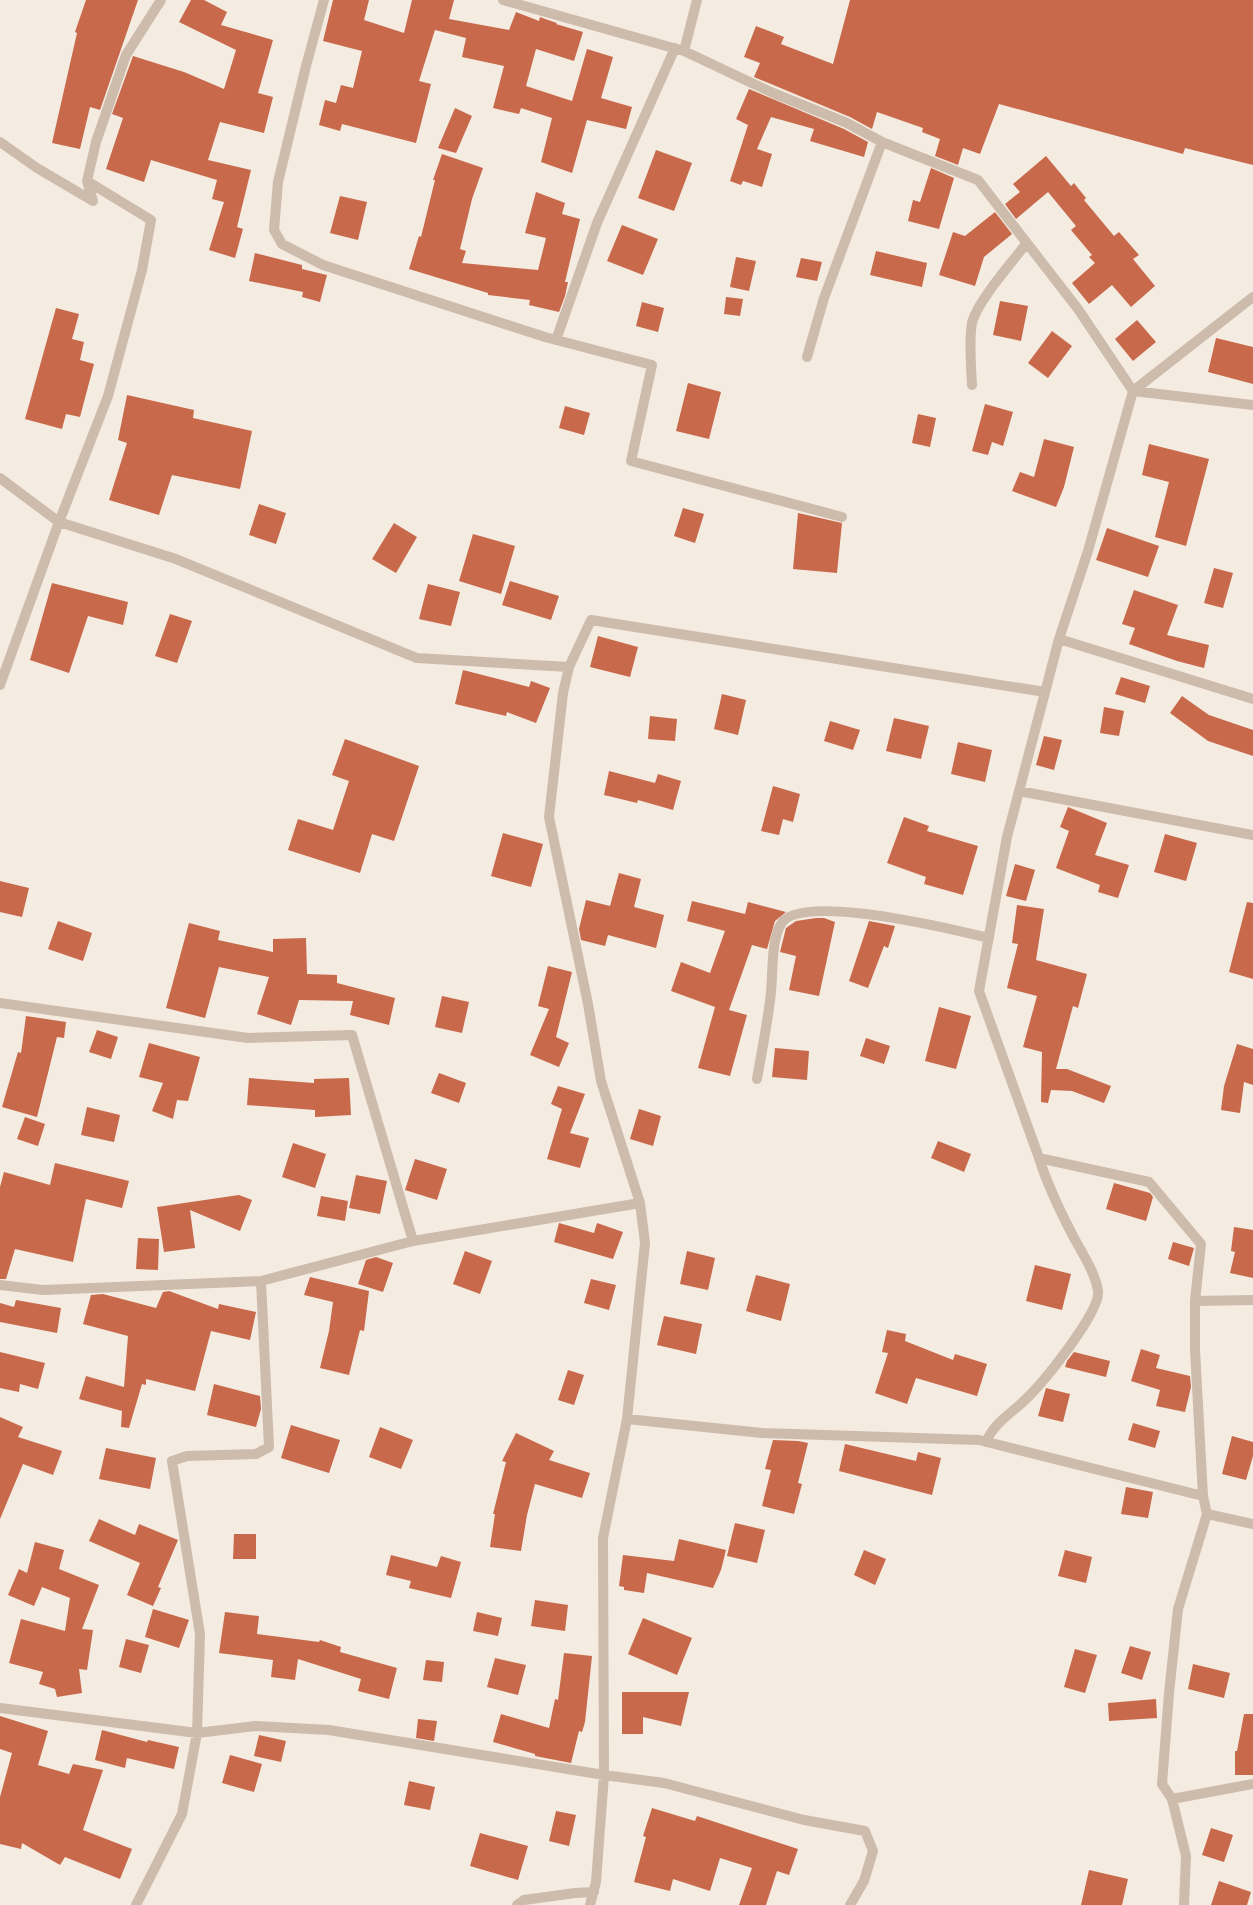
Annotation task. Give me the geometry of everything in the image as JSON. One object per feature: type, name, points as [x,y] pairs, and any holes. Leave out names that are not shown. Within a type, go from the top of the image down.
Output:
[{"type":"street","points":[[0,142],[37,168],[93,201],[87,180],[96,142],[126,55],[161,0]]},
{"type":"street","points":[[324,0],[306,66],[278,182],[274,230],[282,244],[323,265],[556,340],[652,365],[631,461],[842,517]]},
{"type":"street","points":[[503,0],[680,49],[773,93],[848,122],[882,142],[978,180],[1026,244],[1078,309],[1133,391],[1253,405]]},
{"type":"street","points":[[556,340],[597,223],[680,49],[697,0]]},
{"type":"street","points":[[807,357],[824,298],[882,142]]},
{"type":"street","points":[[0,685],[59,522],[108,396],[142,270],[151,220],[87,180]]},
{"type":"street","points":[[972,385],[972,323],[978,310],[999,278],[1026,244]]},
{"type":"street","points":[[986,1442],[996,1424],[1019,1407],[1054,1367],[1094,1311],[1099,1293],[1039,1158],[979,991],[1007,837],[1059,639],[1088,551],[1133,391],[1253,297]]},
{"type":"street","points":[[0,478],[59,522],[176,559],[417,658],[569,667]]},
{"type":"street","points":[[590,1905],[594,1892],[604,1775],[603,1538],[627,1419],[644,1243],[640,1203],[601,1081],[588,1004],[549,817],[563,693],[569,667],[591,620],[1045,692]]},
{"type":"street","points":[[1059,639],[1253,699]]},
{"type":"street","points":[[1019,791],[1253,835]]},
{"type":"street","points":[[757,1079],[771,993],[776,941],[781,923],[789,915],[804,911],[848,912],[946,928],[989,938]]},
{"type":"street","points":[[0,1002],[248,1038],[352,1034],[413,1241]]},
{"type":"street","points":[[1039,1158],[1149,1182],[1201,1244],[1195,1301],[1195,1350],[1203,1496],[1207,1514],[1178,1609],[1169,1693],[1162,1784],[1172,1800],[1186,1856],[1184,1905]]},
{"type":"street","points":[[0,1285],[43,1290],[261,1281],[413,1241],[640,1203]]},
{"type":"street","points":[[136,1905],[182,1814],[197,1733],[200,1634],[172,1461],[187,1456],[256,1454],[270,1447],[261,1281]]},
{"type":"street","points":[[1195,1301],[1253,1300]]},
{"type":"street","points":[[627,1419],[762,1433],[986,1442],[1121,1477],[1203,1496]]},
{"type":"street","points":[[1207,1514],[1253,1524]]},
{"type":"street","points":[[0,1708],[197,1733],[256,1726],[329,1730],[604,1775],[664,1783],[804,1820],[865,1831],[873,1851],[864,1882],[850,1905]]},
{"type":"street","points":[[1172,1800],[1253,1784]]},
{"type":"street","points":[[517,1905],[524,1900],[575,1892],[594,1892]]},
{"type":"building","points":[[86,0],[138,0],[100,110],[90,107],[80,149],[52,143],[77,33],[75,32]]},
{"type":"building","points":[[191,0],[204,0],[227,12],[221,25],[273,40],[258,93],[273,97],[264,133],[220,122],[208,160],[251,170],[237,227],[243,229],[235,258],[209,250],[224,202],[212,199],[217,180],[151,160],[144,182],[106,169],[123,118],[112,114],[133,56],[184,72],[224,89],[236,50],[179,22]]},
{"type":"building","points":[[333,0],[369,0],[364,20],[404,33],[412,0],[454,0],[449,19],[509,30],[516,12],[539,21],[540,17],[557,23],[556,24],[583,32],[574,61],[536,49],[526,86],[572,101],[587,49],[613,57],[601,98],[632,107],[626,129],[587,120],[572,173],[541,162],[552,118],[521,108],[519,114],[493,108],[504,66],[462,57],[466,38],[435,30],[419,81],[431,84],[416,143],[342,124],[340,131],[319,125],[325,100],[336,103],[341,85],[353,88],[362,51],[323,41]]},
{"type":"building","points":[[850,0],[1253,0],[1253,165],[1185,148],[1183,154],[999,104],[980,154],[963,148],[958,165],[935,156],[940,139],[922,132],[923,128],[877,112],[872,129],[850,117],[754,77],[760,63],[744,57],[756,26],[784,37],[781,44],[833,64]]},
{"type":"building","points":[[749,89],[844,129],[868,142],[864,157],[810,141],[814,129],[771,117],[757,149],[772,154],[762,187],[743,181],[741,185],[730,181],[748,125],[736,119]]},
{"type":"building","points":[[455,108],[472,116],[456,153],[438,148]]},
{"type":"building","points":[[656,150],[692,163],[674,211],[638,198]]},
{"type":"building","points":[[442,154],[483,168],[472,199],[460,249],[466,251],[462,263],[538,270],[546,238],[525,233],[536,192],[565,203],[562,214],[580,219],[565,282],[568,282],[565,296],[559,312],[529,305],[530,300],[488,295],[488,293],[409,269],[419,236],[421,237],[435,180],[433,180]]},
{"type":"building","points":[[1046,156],[1071,186],[1074,183],[1086,198],[1084,200],[1114,236],[1119,232],[1139,255],[1133,259],[1155,286],[1131,307],[1112,285],[1089,304],[1072,283],[1095,263],[1089,257],[1092,255],[1071,230],[1076,226],[1048,192],[1016,219],[1005,204],[1020,192],[1013,184]]},
{"type":"building","points":[[931,168],[954,178],[939,229],[908,221],[913,200],[920,202]]},
{"type":"building","points":[[340,196],[367,202],[358,240],[330,233]]},
{"type":"building","points":[[995,212],[1012,234],[984,257],[975,286],[939,275],[953,232],[965,236]]},
{"type":"building","points":[[622,225],[658,239],[643,275],[607,261]]},
{"type":"building","points":[[876,251],[927,263],[922,287],[870,275]]},
{"type":"building","points":[[255,253],[302,265],[302,269],[327,275],[320,302],[302,297],[303,292],[249,281]]},
{"type":"building","points":[[736,257],[756,261],[749,291],[730,287]]},
{"type":"building","points":[[801,258],[822,262],[817,281],[796,277]]},
{"type":"building","points":[[726,297],[743,299],[740,316],[724,314]]},
{"type":"building","points":[[1000,301],[1028,306],[1021,341],[993,335]]},
{"type":"building","points":[[642,302],[664,308],[658,332],[636,326]]},
{"type":"building","points":[[56,308],[79,314],[72,339],[84,342],[80,360],[94,364],[80,417],[66,414],[62,429],[25,419]]},
{"type":"building","points":[[1137,320],[1156,342],[1133,361],[1115,339]]},
{"type":"building","points":[[1052,331],[1072,346],[1048,378],[1028,363]]},
{"type":"building","points":[[1216,338],[1253,347],[1253,384],[1208,372]]},
{"type":"building","points":[[688,383],[721,392],[709,439],[676,431]]},
{"type":"building","points":[[127,395],[194,410],[193,418],[252,431],[240,489],[172,475],[159,515],[109,500],[127,443],[118,440]]},
{"type":"building","points":[[985,404],[1013,412],[1003,446],[992,442],[988,455],[972,451]]},
{"type":"building","points":[[565,406],[590,413],[584,435],[559,428]]},
{"type":"building","points":[[918,414],[936,418],[930,447],[912,443]]},
{"type":"building","points":[[1044,439],[1074,447],[1064,487],[1056,507],[1012,491],[1020,472],[1034,477]]},
{"type":"building","points":[[1149,444],[1209,459],[1186,546],[1155,537],[1169,482],[1142,475]]},
{"type":"building","points":[[259,504],[286,513],[276,544],[249,535]]},
{"type":"building","points":[[683,508],[704,514],[695,543],[674,536]]},
{"type":"building","points":[[798,513],[842,523],[837,573],[793,569]]},
{"type":"building","points":[[394,523],[417,537],[396,573],[372,559]]},
{"type":"building","points":[[1107,528],[1159,546],[1148,577],[1096,560]]},
{"type":"building","points":[[473,534],[515,546],[501,594],[459,581]]},
{"type":"building","points":[[1214,568],[1233,573],[1223,608],[1204,603]]},
{"type":"building","points":[[510,581],[559,596],[551,620],[502,605]]},
{"type":"building","points":[[52,583],[128,602],[123,625],[88,616],[69,673],[30,660]]},
{"type":"building","points":[[428,584],[460,592],[451,626],[419,619]]},
{"type":"building","points":[[1134,590],[1178,605],[1167,635],[1209,645],[1204,668],[1177,661],[1129,644],[1135,628],[1122,624]]},
{"type":"building","points":[[170,614],[192,621],[177,663],[155,656]]},
{"type":"building","points":[[598,636],[638,647],[630,677],[590,667]]},
{"type":"building","points":[[463,670],[529,687],[531,681],[550,688],[536,723],[507,712],[506,716],[455,704]]},
{"type":"building","points":[[1121,677],[1150,686],[1145,703],[1115,694]]},
{"type":"building","points":[[722,694],[746,700],[738,735],[714,729]]},
{"type":"building","points":[[1182,696],[1209,715],[1253,730],[1253,756],[1208,741],[1170,713]]},
{"type":"building","points":[[1104,707],[1124,711],[1119,736],[1100,733]]},
{"type":"building","points":[[650,716],[677,719],[675,741],[648,739]]},
{"type":"building","points":[[894,718],[929,726],[921,759],[886,751]]},
{"type":"building","points":[[830,721],[860,730],[853,750],[824,741]]},
{"type":"building","points":[[1044,736],[1062,740],[1054,770],[1036,765]]},
{"type":"building","points":[[345,739],[419,766],[394,841],[372,834],[360,873],[288,850],[298,819],[333,830],[349,781],[332,775]]},
{"type":"building","points":[[958,742],[992,750],[985,782],[951,774]]},
{"type":"building","points":[[609,771],[655,783],[658,774],[681,781],[673,810],[638,800],[637,803],[604,795]]},
{"type":"building","points":[[773,786],[800,794],[793,822],[783,819],[779,835],[761,831]]},
{"type":"building","points":[[1068,807],[1107,823],[1095,855],[1129,865],[1118,898],[1098,892],[1100,885],[1056,868],[1069,831],[1060,827]]},
{"type":"building","points":[[904,817],[929,826],[927,831],[978,846],[963,895],[924,884],[926,877],[887,863]]},
{"type":"building","points":[[503,833],[543,844],[531,887],[491,876]]},
{"type":"building","points":[[1165,834],[1197,843],[1186,881],[1154,872]]},
{"type":"building","points":[[1015,864],[1035,870],[1026,901],[1006,896]]},
{"type":"building","points":[[619,873],[641,879],[634,907],[664,915],[656,948],[608,935],[605,946],[581,940],[579,929],[586,900],[610,906]]},
{"type":"building","points":[[0,881],[29,888],[22,917],[0,912]]},
{"type":"building","points":[[692,901],[745,914],[748,902],[786,912],[775,921],[767,949],[752,945],[729,1010],[747,1015],[730,1076],[698,1068],[715,1007],[671,991],[681,962],[710,973],[725,931],[687,921]]},
{"type":"building","points":[[1247,902],[1253,903],[1253,979],[1229,972]]},
{"type":"building","points":[[1017,905],[1044,909],[1036,960],[1087,974],[1078,1008],[1073,1006],[1056,1069],[1067,1069],[1111,1086],[1104,1103],[1072,1091],[1051,1090],[1048,1103],[1041,1102],[1042,1052],[1023,1047],[1037,996],[1007,988],[1018,944],[1012,943]]},
{"type":"building","points":[[824,918],[835,922],[819,996],[789,990],[796,956],[780,952],[786,928],[796,921]]},
{"type":"building","points":[[58,921],[92,933],[83,961],[48,949]]},
{"type":"building","points":[[869,921],[895,926],[888,948],[884,946],[868,988],[849,981]]},
{"type":"building","points":[[189,923],[220,931],[218,940],[273,952],[273,939],[306,938],[307,974],[337,975],[337,983],[395,998],[389,1025],[350,1015],[353,1001],[299,1000],[291,1025],[257,1014],[269,977],[219,967],[205,1018],[166,1008]]},
{"type":"building","points":[[548,966],[572,972],[556,1037],[569,1043],[559,1067],[530,1055],[549,1009],[538,1006]]},
{"type":"building","points":[[442,996],[469,1002],[462,1033],[435,1027]]},
{"type":"building","points":[[939,1007],[971,1016],[956,1069],[925,1061]]},
{"type":"building","points":[[26,1016],[66,1022],[64,1038],[57,1037],[37,1117],[2,1107],[18,1052],[21,1053]]},
{"type":"building","points":[[97,1030],[118,1037],[111,1059],[89,1052]]},
{"type":"building","points":[[866,1038],[890,1046],[884,1064],[860,1056]]},
{"type":"building","points":[[149,1043],[200,1057],[188,1101],[177,1100],[173,1119],[152,1111],[163,1083],[139,1077]]},
{"type":"building","points":[[1237,1044],[1253,1049],[1253,1085],[1244,1082],[1240,1113],[1221,1110],[1224,1086]]},
{"type":"building","points":[[775,1048],[809,1051],[807,1080],[772,1077]]},
{"type":"building","points":[[439,1073],[466,1083],[459,1103],[431,1093]]},
{"type":"building","points":[[249,1078],[314,1083],[314,1079],[349,1078],[351,1115],[315,1117],[315,1110],[247,1105]]},
{"type":"building","points":[[558,1086],[585,1094],[570,1133],[589,1138],[580,1168],[547,1159],[562,1109],[551,1104]]},
{"type":"building","points":[[87,1107],[120,1115],[114,1142],[81,1135]]},
{"type":"building","points":[[639,1109],[661,1116],[653,1146],[630,1139]]},
{"type":"building","points":[[25,1117],[45,1124],[38,1146],[17,1139]]},
{"type":"building","points":[[938,1141],[971,1154],[964,1172],[931,1158]]},
{"type":"building","points":[[293,1143],[326,1154],[315,1188],[282,1177]]},
{"type":"building","points":[[415,1159],[447,1169],[437,1200],[405,1190]]},
{"type":"building","points":[[55,1163],[129,1181],[122,1208],[86,1199],[73,1262],[15,1249],[6,1279],[0,1279],[0,1187],[4,1172],[50,1185]]},
{"type":"building","points":[[356,1175],[387,1181],[380,1214],[349,1208]]},
{"type":"building","points":[[1114,1183],[1150,1193],[1153,1197],[1146,1221],[1106,1209]]},
{"type":"building","points":[[239,1195],[252,1200],[240,1231],[190,1210],[195,1248],[164,1252],[157,1207]]},
{"type":"building","points":[[321,1196],[348,1201],[345,1221],[317,1216]]},
{"type":"building","points":[[559,1223],[594,1233],[597,1223],[623,1232],[613,1259],[554,1242]]},
{"type":"building","points":[[1234,1227],[1253,1230],[1253,1278],[1230,1273],[1235,1252],[1231,1251]]},
{"type":"building","points":[[138,1238],[159,1239],[158,1270],[136,1269]]},
{"type":"building","points":[[1173,1242],[1194,1248],[1189,1266],[1168,1259]]},
{"type":"building","points":[[465,1251],[492,1261],[480,1294],[453,1284]]},
{"type":"building","points":[[687,1251],[715,1258],[708,1290],[680,1284]]},
{"type":"building","points":[[376,1257],[393,1263],[383,1292],[358,1284],[366,1260]]},
{"type":"building","points":[[1035,1265],[1071,1274],[1062,1310],[1026,1301]]},
{"type":"building","points":[[756,1275],[790,1284],[781,1321],[746,1311]]},
{"type":"building","points":[[310,1277],[369,1291],[364,1331],[360,1330],[349,1375],[320,1368],[329,1331],[333,1302],[304,1295]]},
{"type":"building","points":[[591,1279],[616,1285],[609,1310],[584,1303]]},
{"type":"building","points":[[169,1291],[218,1309],[219,1304],[256,1312],[250,1340],[211,1331],[195,1391],[146,1379],[146,1385],[142,1384],[129,1428],[121,1427],[122,1411],[79,1399],[86,1376],[124,1387],[128,1336],[83,1324],[91,1295],[103,1294],[156,1308],[163,1292]]},
{"type":"building","points":[[16,1300],[61,1308],[57,1333],[0,1322],[0,1303],[14,1307]]},
{"type":"building","points":[[664,1316],[702,1324],[696,1354],[657,1345]]},
{"type":"building","points":[[887,1330],[906,1334],[905,1341],[953,1360],[955,1354],[987,1364],[977,1396],[916,1378],[907,1404],[875,1393],[888,1353],[882,1352]]},
{"type":"building","points":[[1141,1349],[1160,1355],[1156,1368],[1190,1376],[1191,1387],[1185,1412],[1156,1406],[1160,1390],[1131,1381]]},
{"type":"building","points":[[0,1352],[45,1363],[38,1389],[20,1384],[19,1392],[0,1388]]},
{"type":"building","points":[[1074,1352],[1110,1361],[1106,1377],[1065,1367],[1067,1361]]},
{"type":"building","points":[[568,1370],[584,1375],[574,1405],[558,1400]]},
{"type":"building","points":[[214,1384],[260,1396],[261,1409],[256,1427],[207,1415]]},
{"type":"building","points":[[1046,1388],[1070,1394],[1063,1422],[1038,1416]]},
{"type":"building","points":[[0,1417],[23,1427],[18,1437],[62,1451],[53,1475],[23,1464],[0,1519]]},
{"type":"building","points":[[1133,1423],[1160,1431],[1155,1448],[1128,1440]]},
{"type":"building","points":[[291,1425],[340,1440],[329,1473],[281,1458]]},
{"type":"building","points":[[380,1427],[413,1440],[401,1469],[369,1457]]},
{"type":"building","points":[[516,1433],[554,1451],[549,1460],[590,1473],[582,1498],[535,1484],[527,1515],[521,1551],[490,1547],[495,1514],[493,1514],[506,1462],[502,1461]]},
{"type":"building","points":[[1232,1436],[1253,1442],[1253,1456],[1246,1480],[1222,1474]]},
{"type":"building","points":[[773,1440],[808,1443],[798,1483],[802,1484],[794,1514],[762,1506],[771,1470],[765,1469]]},
{"type":"building","points":[[845,1444],[916,1461],[918,1452],[941,1458],[932,1495],[839,1471]]},
{"type":"building","points":[[106,1448],[156,1458],[150,1489],[99,1479]]},
{"type":"building","points":[[1126,1487],[1153,1492],[1148,1518],[1121,1514]]},
{"type":"building","points":[[99,1519],[135,1535],[139,1524],[178,1540],[158,1587],[161,1588],[153,1606],[127,1595],[140,1563],[89,1541]]},
{"type":"building","points":[[735,1523],[765,1530],[757,1563],[727,1556]]},
{"type":"building","points":[[234,1534],[256,1534],[256,1559],[233,1559]]},
{"type":"building","points":[[679,1539],[726,1550],[721,1570],[713,1588],[647,1573],[644,1593],[624,1590],[624,1587],[619,1586],[623,1555],[674,1561]]},
{"type":"building","points":[[35,1542],[64,1550],[59,1569],[99,1585],[82,1629],[93,1630],[87,1670],[79,1669],[82,1693],[57,1697],[55,1689],[39,1684],[43,1672],[9,1663],[21,1619],[65,1631],[70,1598],[42,1587],[34,1606],[8,1595],[19,1569],[27,1573]]},
{"type":"building","points":[[864,1550],[886,1559],[875,1585],[854,1575]]},
{"type":"building","points":[[1065,1550],[1092,1557],[1086,1583],[1058,1576]]},
{"type":"building","points":[[391,1555],[437,1567],[441,1556],[461,1562],[451,1598],[409,1588],[411,1581],[386,1575]]},
{"type":"building","points":[[535,1600],[568,1605],[565,1631],[531,1626]]},
{"type":"building","points":[[153,1609],[189,1620],[179,1648],[145,1637]]},
{"type":"building","points":[[225,1612],[259,1616],[257,1634],[319,1642],[320,1640],[341,1647],[340,1652],[397,1668],[389,1699],[358,1691],[361,1679],[298,1659],[295,1680],[271,1677],[273,1660],[219,1653]]},
{"type":"building","points":[[477,1612],[502,1618],[498,1636],[473,1631]]},
{"type":"building","points":[[643,1618],[692,1638],[677,1675],[628,1654]]},
{"type":"building","points":[[126,1639],[149,1645],[141,1673],[119,1667]]},
{"type":"building","points":[[1130,1646],[1151,1652],[1142,1680],[1121,1673]]},
{"type":"building","points":[[1075,1649],[1097,1655],[1085,1693],[1064,1687]]},
{"type":"building","points":[[564,1653],[592,1656],[585,1722],[582,1732],[579,1731],[571,1763],[535,1756],[535,1754],[493,1742],[501,1714],[549,1728],[555,1699],[558,1700]]},
{"type":"building","points":[[495,1658],[526,1665],[518,1695],[487,1687]]},
{"type":"building","points":[[426,1660],[444,1662],[442,1682],[423,1680]]},
{"type":"building","points":[[1193,1664],[1230,1673],[1224,1698],[1188,1689]]},
{"type":"building","points":[[622,1692],[689,1692],[681,1726],[643,1717],[643,1734],[622,1734]]},
{"type":"building","points":[[1156,1699],[1157,1718],[1109,1721],[1108,1703]]},
{"type":"building","points":[[1244,1714],[1253,1714],[1253,1775],[1235,1775],[1235,1751],[1237,1751]]},
{"type":"building","points":[[0,1716],[48,1731],[38,1765],[69,1774],[73,1764],[103,1770],[83,1830],[132,1849],[120,1879],[65,1857],[60,1865],[22,1843],[21,1849],[0,1844],[0,1797],[12,1753],[0,1749]]},
{"type":"building","points":[[418,1719],[437,1721],[434,1741],[416,1738]]},
{"type":"building","points":[[102,1730],[147,1742],[148,1740],[179,1747],[174,1769],[127,1758],[125,1768],[95,1760]]},
{"type":"building","points":[[259,1735],[286,1741],[281,1762],[254,1756]]},
{"type":"building","points":[[230,1755],[262,1764],[254,1792],[222,1783]]},
{"type":"building","points":[[409,1781],[435,1787],[430,1810],[404,1805]]},
{"type":"building","points":[[652,1808],[695,1821],[697,1816],[798,1849],[789,1875],[777,1871],[766,1905],[739,1905],[752,1868],[720,1858],[710,1891],[673,1879],[670,1891],[634,1882],[646,1837],[643,1836]]},
{"type":"building","points":[[556,1811],[576,1815],[569,1846],[549,1841]]},
{"type":"building","points":[[1211,1828],[1233,1835],[1224,1862],[1202,1855]]},
{"type":"building","points":[[480,1833],[528,1846],[518,1880],[470,1866]]},
{"type":"building","points":[[1089,1870],[1128,1879],[1122,1905],[1081,1905]]},
{"type":"building","points":[[1219,1881],[1251,1892],[1247,1905],[1211,1905]]}]
